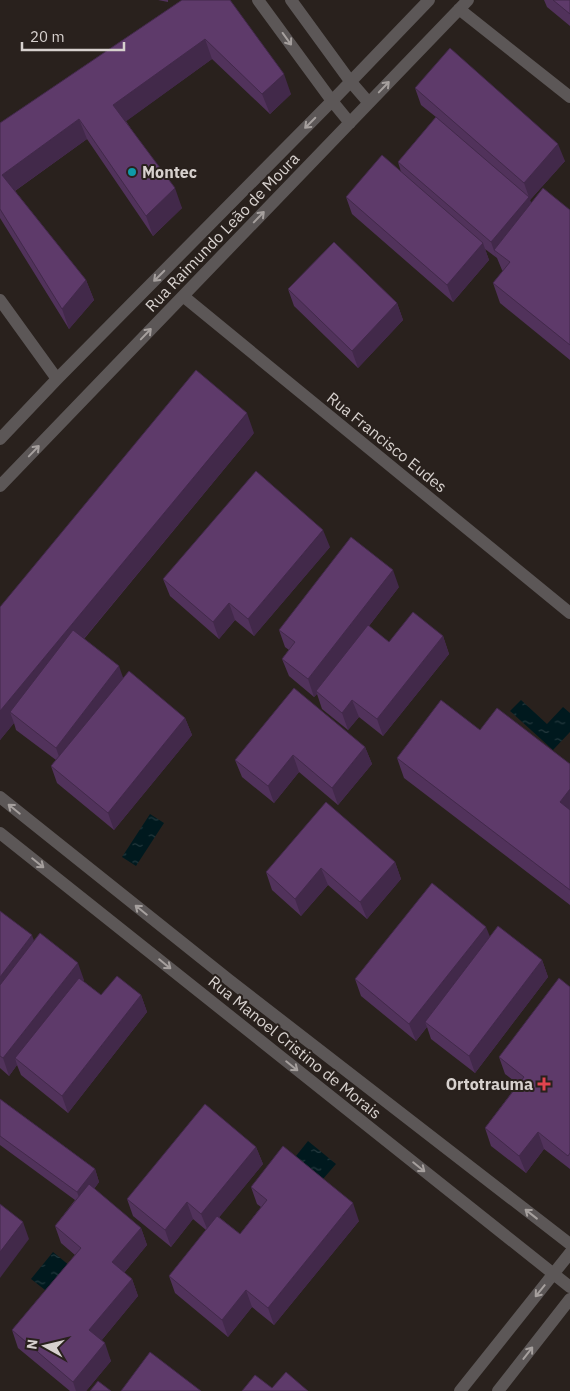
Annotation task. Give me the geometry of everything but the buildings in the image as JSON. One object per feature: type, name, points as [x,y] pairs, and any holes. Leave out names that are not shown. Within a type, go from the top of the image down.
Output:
[{"type":"street","points":[[258,0],[350,123]]},
{"type":"street","points":[[291,0],[350,81],[369,103]]},
{"type":"street","name":"Rua Raimundo Leão de Moura","points":[[0,439],[429,0]]},
{"type":"street","points":[[464,5],[570,97]]},
{"type":"street","name":"Rua Raimundo Leão de Moura","points":[[0,486],[464,5]]},
{"type":"street","name":"Rua Francisco Eudes","points":[[183,296],[570,613]]},
{"type":"street","points":[[0,300],[57,379]]},
{"type":"street","name":"Rua Manoel Cristino de Morais","points":[[0,797],[229,980],[570,1244]]},
{"type":"street","name":"Rua Manoel Cristino de Morais","points":[[0,833],[570,1287]]},
{"type":"street","points":[[460,1391],[570,1253]]},
{"type":"street","points":[[498,1391],[570,1299]]},
{"type":"water","points":[[521,700],[547,724],[563,707],[570,713],[570,732],[553,750],[510,711]]},
{"type":"water","points":[[150,814],[164,823],[136,866],[122,857]]},
{"type":"water","points":[[308,1141],[336,1164],[323,1179],[296,1156]]},
{"type":"water","points":[[53,1252],[70,1266],[49,1293],[31,1279]]},
{"type":"place","name":"Montec","points":[[132,172]]},
{"type":"place","name":"Ortotrauma","points":[[544,1084]]}]
